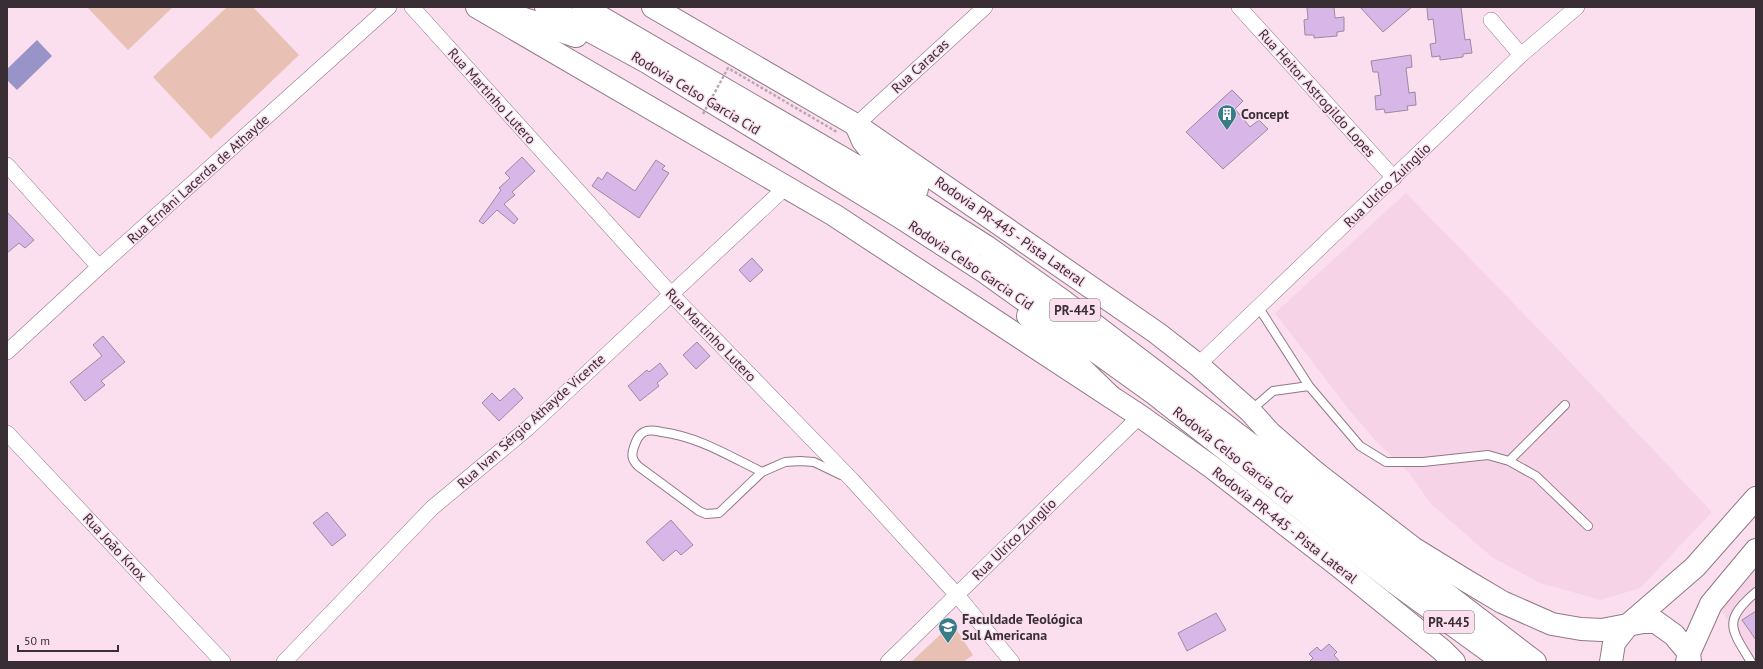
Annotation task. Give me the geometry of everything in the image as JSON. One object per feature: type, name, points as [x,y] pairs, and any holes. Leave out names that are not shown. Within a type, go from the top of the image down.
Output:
[{"type":"main road","points":[[477,7],[834,215],[1110,396]]},
{"type":"main road","points":[[488,7],[541,23],[647,62]]},
{"type":"main road","name":"Rodovia Celso Garcia Cid","points":[[546,7],[647,62],[896,215],[985,272],[1155,394],[1394,582],[1504,662]]},
{"type":"main road","name":"Rodovia Celso Garcia Cid","points":[[583,7],[894,188],[987,247],[1063,301],[1535,662]]},
{"type":"main road","points":[[653,7],[846,129],[987,247]]},
{"type":"main road","name":"Rodovia PR-445 - Pista Lateral","points":[[846,129],[887,146],[1157,333],[1198,365],[1250,411],[1270,433],[1316,473]]},
{"type":"main road","points":[[985,272],[1110,396]]},
{"type":"main road","points":[[1176,388],[1316,473],[1420,552],[1502,602],[1552,624],[1581,629],[1602,630],[1644,622],[1656,622],[1674,635],[1689,659]]},
{"type":"main road","name":"Rodovia PR-445 - Pista Lateral","points":[[1110,396],[1213,468],[1322,553],[1442,650],[1454,662]]},
{"type":"main road","points":[[1611,662],[1614,643],[1628,625],[1695,567],[1756,498]]},
{"type":"main road","points":[[1689,659],[1712,604],[1756,550]]},
{"type":"street","name":"Rua Ernâni Lacerda de Athayde","points":[[7,352],[99,267],[389,7]]},
{"type":"street","name":"Rua Martinho Lutero","points":[[412,7],[670,294],[852,480],[957,595],[1012,662]]},
{"type":"street","name":"Rua Caracas","points":[[846,129],[985,7]]},
{"type":"street","name":"Rua Heitor Astrogildo Lopes","points":[[1239,7],[1394,178]]},
{"type":"street","name":"Rua Ulrico Zuinglio","points":[[1198,365],[1521,55],[1577,7]]},
{"type":"street","points":[[1491,20],[1521,55]]},
{"type":"street","points":[[7,165],[99,267]]},
{"type":"street","name":"Rua Ivan Sérgio Athayde Vicente","points":[[284,662],[432,508],[528,428],[786,187]]},
{"type":"street","name":"Rua Ulrico Zunglio","points":[[888,662],[1140,416]]},
{"type":"street","name":"Rua João Knox","points":[[7,433],[223,662]]},
{"type":"lane","points":[[1259,308],[1309,386],[1360,446],[1386,462],[1423,462],[1488,455],[1509,461],[1536,476],[1588,526]]},
{"type":"lane","points":[[1250,411],[1273,391],[1309,386]]},
{"type":"lane","points":[[1509,461],[1565,405]]},
{"type":"lane","points":[[762,472],[698,440],[654,431],[645,432],[638,437],[632,453],[633,461],[638,466],[699,511],[706,514],[719,513],[762,472],[785,462],[814,462],[852,480]]},
{"type":"lane","points":[[1751,662],[1733,633],[1732,622],[1743,603],[1756,592]]},
{"type":"path","points":[[703,114],[728,68],[846,129]]},
{"type":"shaded area","points":[[87,7],[173,7],[128,50]]},
{"type":"shaded area","points":[[227,7],[253,7],[299,55],[211,139],[153,77]]},
{"type":"shaded area","points":[[37,40],[52,56],[17,90],[7,80],[7,69]]},
{"type":"shaded area","points":[[1406,193],[1550,341],[1712,512],[1640,588],[1601,600],[1540,583],[1492,557],[1431,504],[1410,474],[1375,440],[1350,411],[1275,313]]},
{"type":"shaded area","points":[[1756,562],[1756,662],[1721,610],[1729,592]]},
{"type":"shaded area","name":"Faculdade Teológica Sul Americana","points":[[950,628],[956,629],[973,655],[963,662],[911,662],[942,633]]},
{"type":"building","points":[[1307,7],[1334,7],[1335,18],[1344,17],[1344,31],[1337,32],[1337,36],[1314,38],[1314,35],[1305,35],[1304,20],[1308,19]]},
{"type":"building","points":[[1360,7],[1412,7],[1383,32]]},
{"type":"building","points":[[1427,7],[1461,7],[1465,40],[1470,39],[1472,53],[1463,54],[1463,57],[1440,60],[1440,56],[1432,57],[1430,44],[1436,43],[1433,19],[1428,20]]},
{"type":"building","points":[[1411,55],[1412,67],[1406,68],[1409,93],[1415,92],[1416,105],[1407,106],[1408,110],[1385,113],[1384,109],[1376,110],[1375,96],[1381,95],[1378,72],[1373,72],[1371,61]]},
{"type":"building","name":"Concept","points":[[1232,90],[1243,101],[1235,109],[1250,127],[1259,120],[1268,129],[1223,169],[1186,132]]},
{"type":"building","points":[[522,157],[535,171],[512,192],[515,195],[504,204],[518,219],[514,224],[497,210],[483,224],[479,221],[501,190],[499,188],[510,178],[505,173]]},
{"type":"building","points":[[656,160],[665,166],[662,169],[669,173],[639,218],[592,186],[598,177],[602,180],[607,172],[635,191]]},
{"type":"building","points":[[7,212],[34,240],[25,248],[19,243],[7,253]]},
{"type":"building","points":[[752,258],[763,270],[750,282],[739,270]]},
{"type":"building","points":[[103,336],[125,362],[101,381],[105,385],[85,401],[70,382],[102,356],[93,345]]},
{"type":"building","points":[[697,342],[710,356],[696,369],[683,355]]},
{"type":"building","points":[[660,363],[668,374],[657,383],[659,386],[640,401],[628,386],[647,370],[649,372]]},
{"type":"building","points":[[514,388],[523,398],[499,421],[482,403],[492,393],[500,401]]},
{"type":"building","points":[[327,512],[346,535],[332,546],[313,523]]},
{"type":"building","points":[[671,520],[693,545],[681,555],[676,550],[663,561],[646,542]]},
{"type":"building","points":[[1756,611],[1756,640],[1742,620]]},
{"type":"building","points":[[1216,613],[1226,630],[1187,651],[1178,633]]},
{"type":"building","points":[[1329,644],[1337,652],[1334,655],[1340,662],[1309,662],[1313,658],[1309,654],[1317,647],[1321,651]]},
{"type":"place","name":"Concept","points":[[1227,131]]},
{"type":"place","name":"Faculdade Teológica Sul Americana","points":[[948,644]]}]
